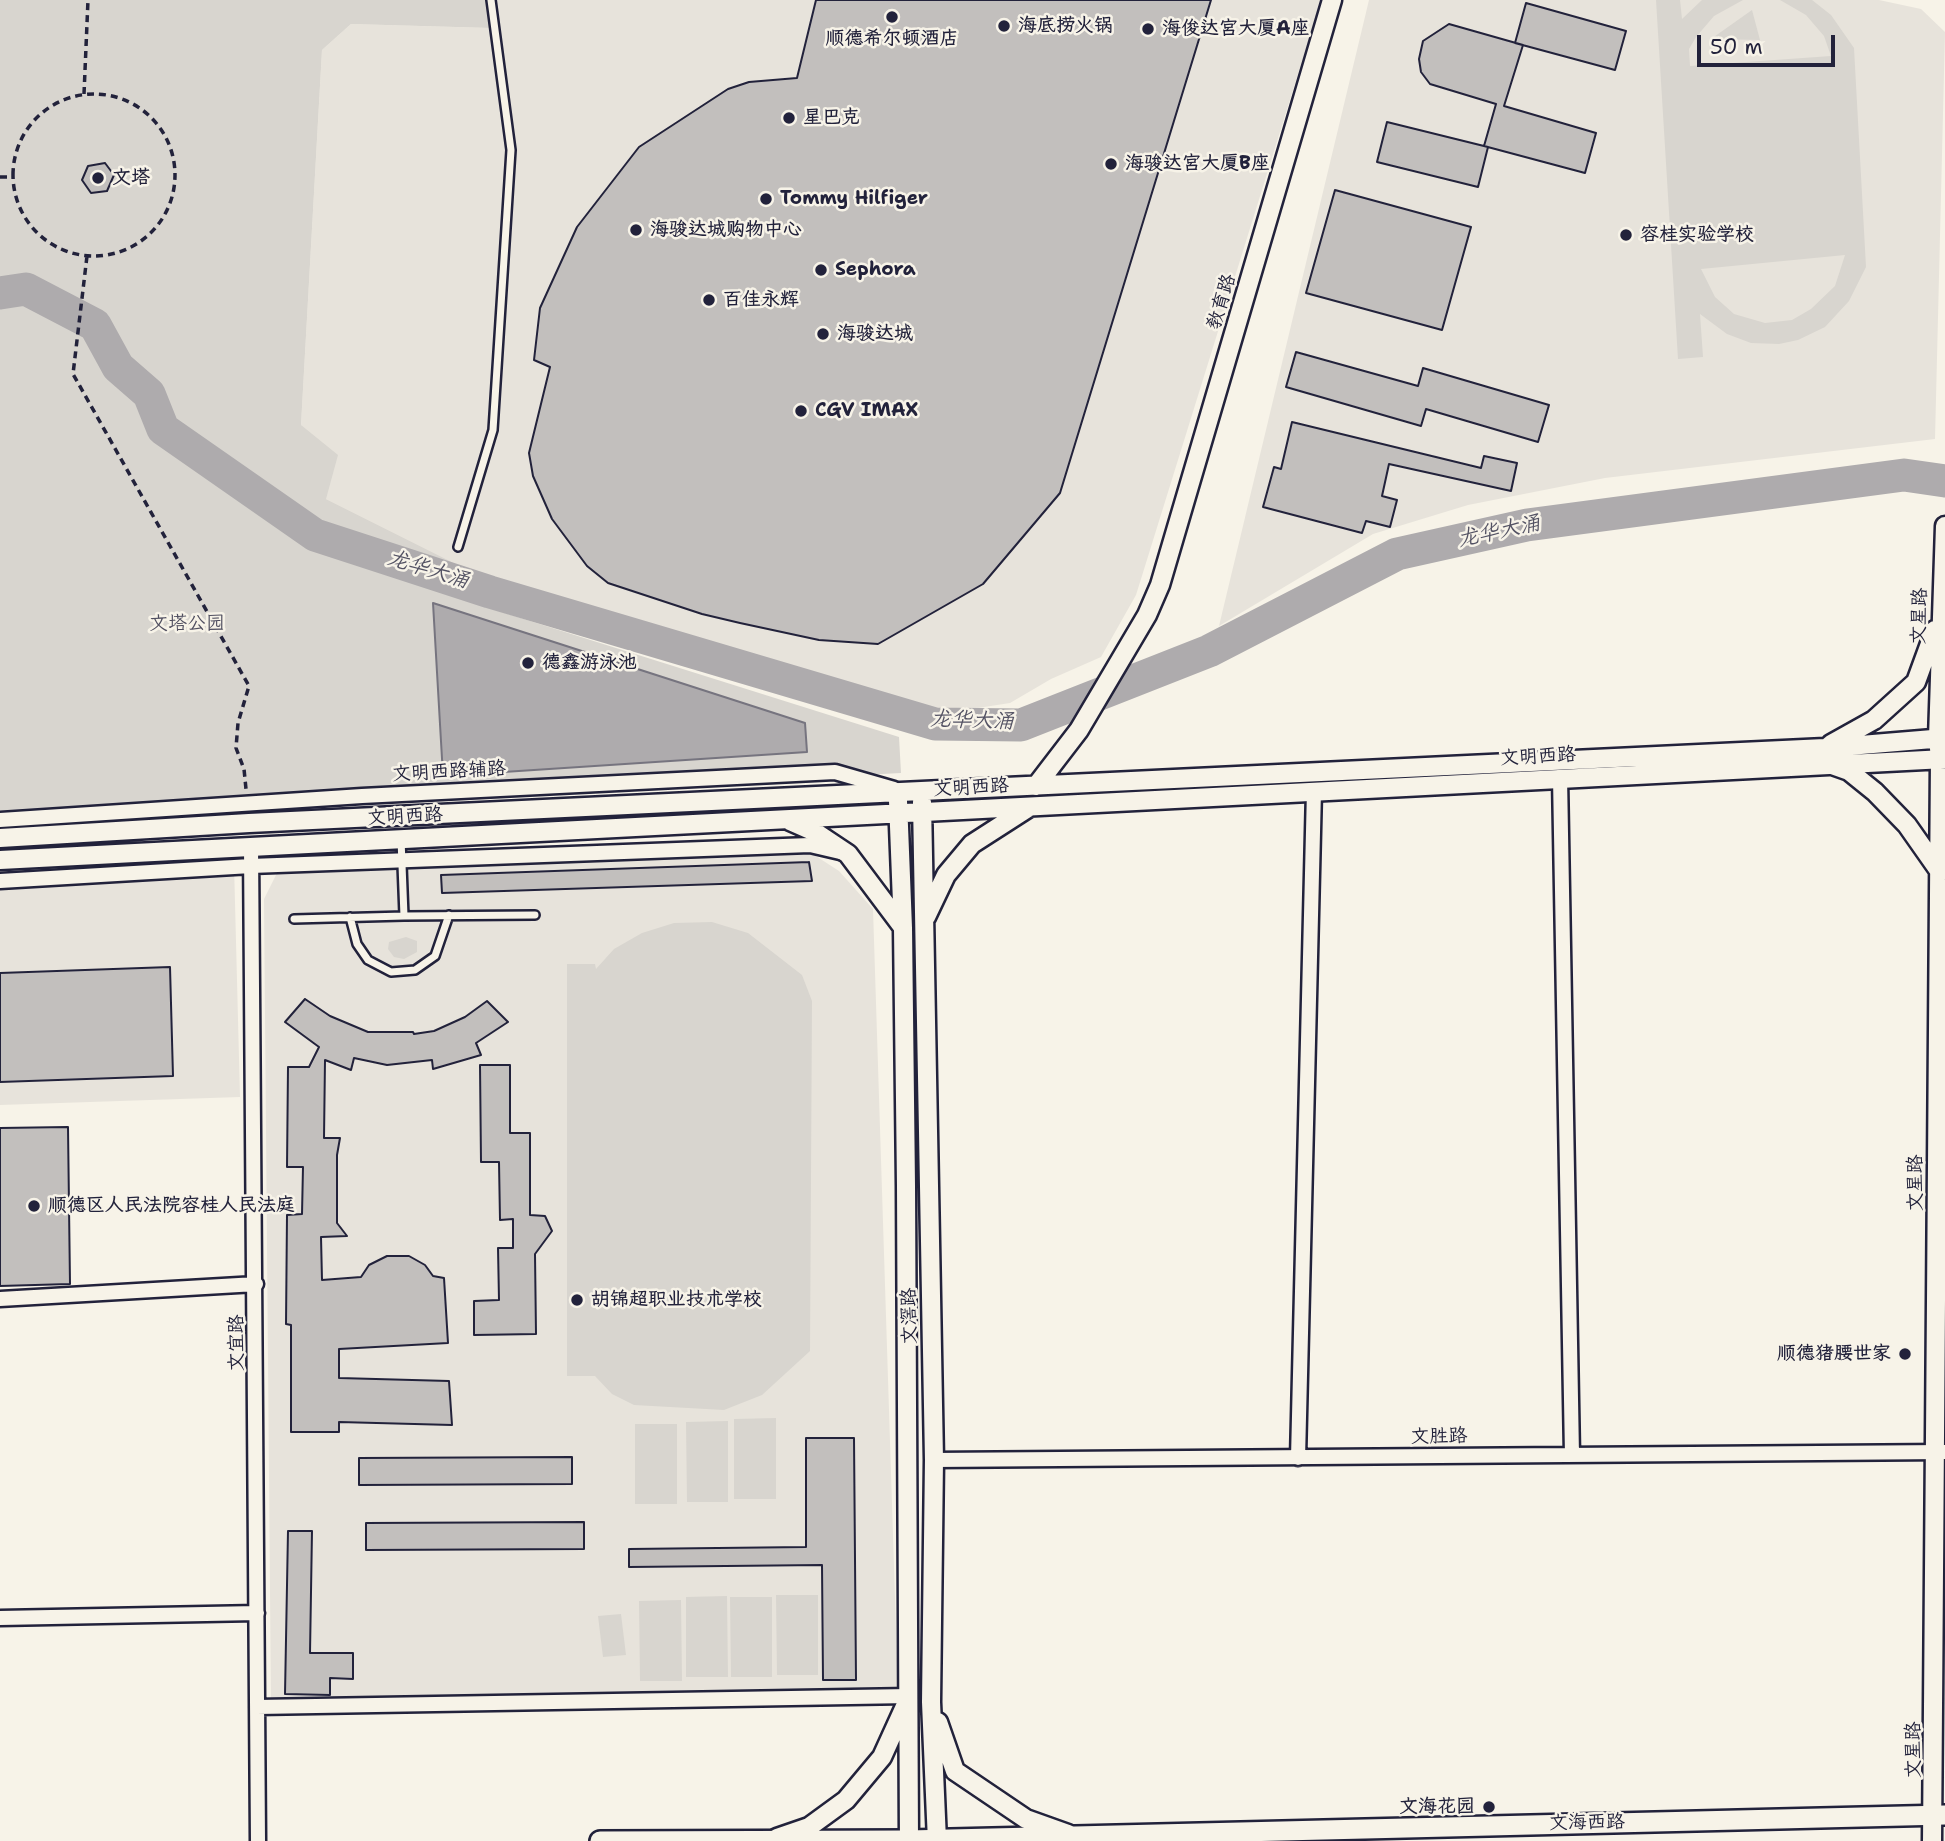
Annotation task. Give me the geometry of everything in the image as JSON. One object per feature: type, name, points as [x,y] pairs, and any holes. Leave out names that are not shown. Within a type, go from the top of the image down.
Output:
[{"type":"main road","name":"文海西路","points":[[600,1841],[909,1840],[1068,1834],[1940,1815]]},
{"type":"street","name":"教育路","points":[[1036,786],[1079,730],[1147,615],[1164,574],[1332,0]]},
{"type":"street","name":"文星路","points":[[1933,1841],[1940,1815],[1940,872],[1943,759],[1941,614],[1945,526]]},
{"type":"street","points":[[1940,872],[1907,825],[1875,792],[1827,756],[1874,720],[1916,682],[1941,614]]},
{"type":"street","name":"文明西路","points":[[0,860],[1560,777],[1827,756],[1941,738]]},
{"type":"street","name":"文明西路","points":[[0,838],[923,789],[1827,756],[1943,759]]},
{"type":"street","name":"文明西路辅路","points":[[0,820],[835,772],[899,791]]},
{"type":"street","points":[[1560,777],[1572,1455]]},
{"type":"street","name":"文滘路","points":[[923,789],[934,1460],[932,1702],[937,1839]]},
{"type":"street","points":[[1298,1458],[1314,790]]},
{"type":"street","name":"文滘路","points":[[899,791],[904,928],[909,1840]]},
{"type":"street","points":[[924,923],[946,875],[972,844],[1031,806]]},
{"type":"street","points":[[787,819],[815,832],[848,854],[904,928]]},
{"type":"street","points":[[0,881],[251,866],[810,845],[848,854]]},
{"type":"street","name":"文宜路","points":[[251,846],[258,1841]]},
{"type":"street","points":[[0,1299],[256,1284]]},
{"type":"street","name":"文胜路","points":[[934,1460],[1940,1452]]},
{"type":"street","points":[[0,1618],[257,1613]]},
{"type":"street","points":[[257,1707],[910,1696],[882,1757],[846,1800],[809,1827],[771,1840]]},
{"type":"street","points":[[932,1702],[955,1771],[1026,1819],[1068,1834]]},
{"type":"lane","points":[[458,547],[493,430],[511,150],[491,0]]},
{"type":"lane","points":[[401,838],[404,916]]},
{"type":"lane","points":[[350,917],[357,944],[368,960],[391,972],[415,970],[435,956],[449,915]]},
{"type":"lane","points":[[294,919],[535,915]]},
{"type":"path","points":[[84,94],[88,0]]},
{"type":"path","points":[[84,94],[99,94],[126,100],[149,114],[166,136],[175,161],[175,189],[166,214],[150,236],[127,250],[101,257],[75,255],[50,245],[30,227],[17,204],[12,177],[16,151],[28,127],[48,108],[84,94]]},
{"type":"path","points":[[0,177],[12,177]]},
{"type":"path","points":[[87,256],[73,374],[249,686],[238,723],[236,748],[244,769],[247,804]]},
{"type":"shaded area","points":[[489,0],[1321,0],[1136,595],[1101,657],[1051,679],[1010,703],[952,712],[805,675],[498,585],[326,499],[301,425],[322,50],[351,24],[490,28]]},
{"type":"shaded area","name":"容桂实验学校","points":[[1369,0],[1879,0],[1921,9],[1945,32],[1935,439],[1605,478],[1468,505],[1373,534],[1219,626]]},
{"type":"shaded area","name":"德鑫游泳池","points":[[433,603],[805,723],[807,752],[443,776]]},
{"type":"shaded area","name":"胡锦超职业技术学校","points":[[805,849],[839,871],[873,909],[898,1692],[271,1708],[264,899],[279,869]]},
{"type":"shaded area","points":[[234,864],[240,1097],[0,1105],[0,872]]},
{"type":"green space","name":"文塔公园","points":[[0,0],[489,0],[491,28],[351,24],[322,50],[301,425],[338,455],[326,499],[498,585],[492,609],[899,737],[901,773],[0,821]]},
{"type":"green space","points":[[1656,0],[1680,0],[1682,19],[1702,0],[1743,0],[1714,16],[1696,37],[1689,49],[1690,66],[1831,56],[1824,36],[1806,15],[1780,0],[1812,0],[1831,15],[1854,48],[1866,267],[1849,301],[1825,327],[1798,340],[1779,344],[1751,343],[1727,334],[1700,314],[1703,357],[1678,359]],"holes":[[[1845,255],[1835,286],[1811,309],[1792,320],[1765,323],[1734,314],[1715,297],[1701,269]]]},
{"type":"green space","points":[[1752,10],[1760,40],[1711,39]]},
{"type":"green space","points":[[712,922],[748,933],[802,975],[812,1001],[810,1351],[762,1395],[724,1410],[634,1405],[612,1394],[595,1376],[567,1376],[567,964],[595,964],[596,969],[614,949],[642,933],[674,923]]},
{"type":"green space","points":[[406,937],[417,941],[417,952],[404,959],[394,957],[388,949],[389,942]]},
{"type":"green space","points":[[776,1418],[776,1499],[734,1499],[734,1419]]},
{"type":"green space","points":[[728,1421],[728,1502],[687,1502],[686,1422]]},
{"type":"green space","points":[[635,1424],[677,1424],[677,1504],[635,1504]]},
{"type":"green space","points":[[776,1595],[818,1595],[818,1675],[777,1675]]},
{"type":"green space","points":[[727,1596],[728,1677],[686,1677],[686,1597]]},
{"type":"green space","points":[[730,1597],[772,1597],[772,1677],[731,1677]]},
{"type":"green space","points":[[681,1600],[682,1681],[640,1681],[639,1601]]},
{"type":"green space","points":[[621,1614],[626,1655],[603,1657],[598,1616]]},
{"type":"building","name":"海骏达城","points":[[816,0],[1211,0],[1060,493],[983,584],[878,644],[819,640],[740,623],[702,614],[608,583],[587,566],[552,519],[533,476],[529,453],[550,367],[534,360],[540,308],[577,227],[639,147],[728,89],[749,82],[797,78]]},
{"type":"building","points":[[1526,3],[1626,31],[1615,70],[1515,43]]},
{"type":"building","points":[[1449,24],[1523,45],[1504,106],[1596,133],[1585,173],[1484,146],[1496,104],[1430,84],[1421,72],[1419,59],[1423,41]]},
{"type":"building","points":[[1387,122],[1488,147],[1478,187],[1377,162]]},
{"type":"building","name":"文塔","points":[[105,163],[114,175],[107,191],[91,193],[82,180],[88,166]]},
{"type":"building","points":[[1335,190],[1471,227],[1442,330],[1306,293]]},
{"type":"building","points":[[1296,352],[1418,386],[1423,368],[1549,405],[1538,442],[1426,409],[1421,426],[1286,387]]},
{"type":"building","points":[[1292,422],[1481,468],[1484,456],[1517,463],[1511,491],[1389,464],[1382,496],[1397,500],[1390,527],[1366,521],[1362,533],[1263,507],[1274,467],[1281,469]]},
{"type":"building","points":[[809,862],[812,881],[442,893],[441,875]]},
{"type":"building","points":[[170,967],[173,1076],[0,1082],[0,973]]},
{"type":"building","points":[[305,999],[330,1016],[368,1032],[414,1034],[434,1031],[465,1017],[487,1001],[508,1022],[476,1043],[481,1055],[433,1069],[432,1060],[387,1065],[354,1058],[351,1070],[325,1060],[324,1138],[340,1138],[337,1155],[337,1223],[347,1236],[321,1237],[322,1280],[361,1277],[369,1265],[387,1256],[409,1256],[425,1265],[433,1276],[444,1278],[448,1343],[339,1349],[339,1378],[449,1381],[452,1425],[339,1422],[339,1432],[291,1432],[291,1325],[286,1324],[287,1215],[302,1214],[303,1167],[287,1167],[288,1067],[309,1067],[319,1047],[285,1022]]},
{"type":"building","points":[[480,1065],[510,1065],[510,1133],[530,1133],[530,1215],[545,1216],[552,1231],[535,1254],[536,1334],[474,1335],[474,1301],[499,1300],[498,1248],[513,1248],[513,1219],[500,1220],[499,1162],[481,1162]]},
{"type":"building","name":"顺德区人民法院容桂人民法庭","points":[[68,1127],[70,1284],[0,1286],[0,1128]]},
{"type":"building","points":[[806,1438],[854,1438],[856,1680],[823,1680],[822,1565],[629,1567],[629,1549],[806,1547]]},
{"type":"building","points":[[572,1457],[572,1484],[359,1485],[359,1458]]},
{"type":"building","points":[[584,1522],[584,1549],[366,1550],[366,1523]]},
{"type":"building","points":[[288,1531],[312,1531],[310,1653],[353,1653],[353,1679],[330,1678],[330,1695],[285,1694]]},
{"type":"waterway","name":"龙华大涌","points":[[0,293],[26,289],[95,325],[118,367],[149,394],[163,429],[315,535],[490,592],[935,724],[1021,725],[1209,651],[1397,554],[1527,525],[1904,475],[1945,481]]},
{"type":"place","name":"顺德希尔顿酒店","points":[[892,17]]},
{"type":"place","name":"海底捞火锅","points":[[1004,26]]},
{"type":"place","name":"海俊达宫大厦A座","points":[[1148,29]]},
{"type":"place","name":"星巴克","points":[[789,118]]},
{"type":"place","name":"海骏达宫大厦B座","points":[[1111,164]]},
{"type":"place","name":"文塔","points":[[98,178]]},
{"type":"place","name":"Tommy Hilfiger","points":[[766,199]]},
{"type":"place","name":"海骏达城购物中心","points":[[636,230]]},
{"type":"place","name":"容桂实验学校","points":[[1626,235]]},
{"type":"place","name":"Sephora","points":[[821,270]]},
{"type":"place","name":"百佳永辉","points":[[709,300]]},
{"type":"place","name":"海骏达城","points":[[823,334]]},
{"type":"place","name":"CGV IMAX","points":[[801,411]]},
{"type":"place","name":"德鑫游泳池","points":[[528,663]]},
{"type":"place","name":"顺德区人民法院容桂人民法庭","points":[[34,1206]]},
{"type":"place","name":"胡锦超职业技术学校","points":[[577,1300]]},
{"type":"place","name":"顺德猪腰世家","points":[[1905,1354]]},
{"type":"place","name":"文海花园","points":[[1489,1807]]}]
